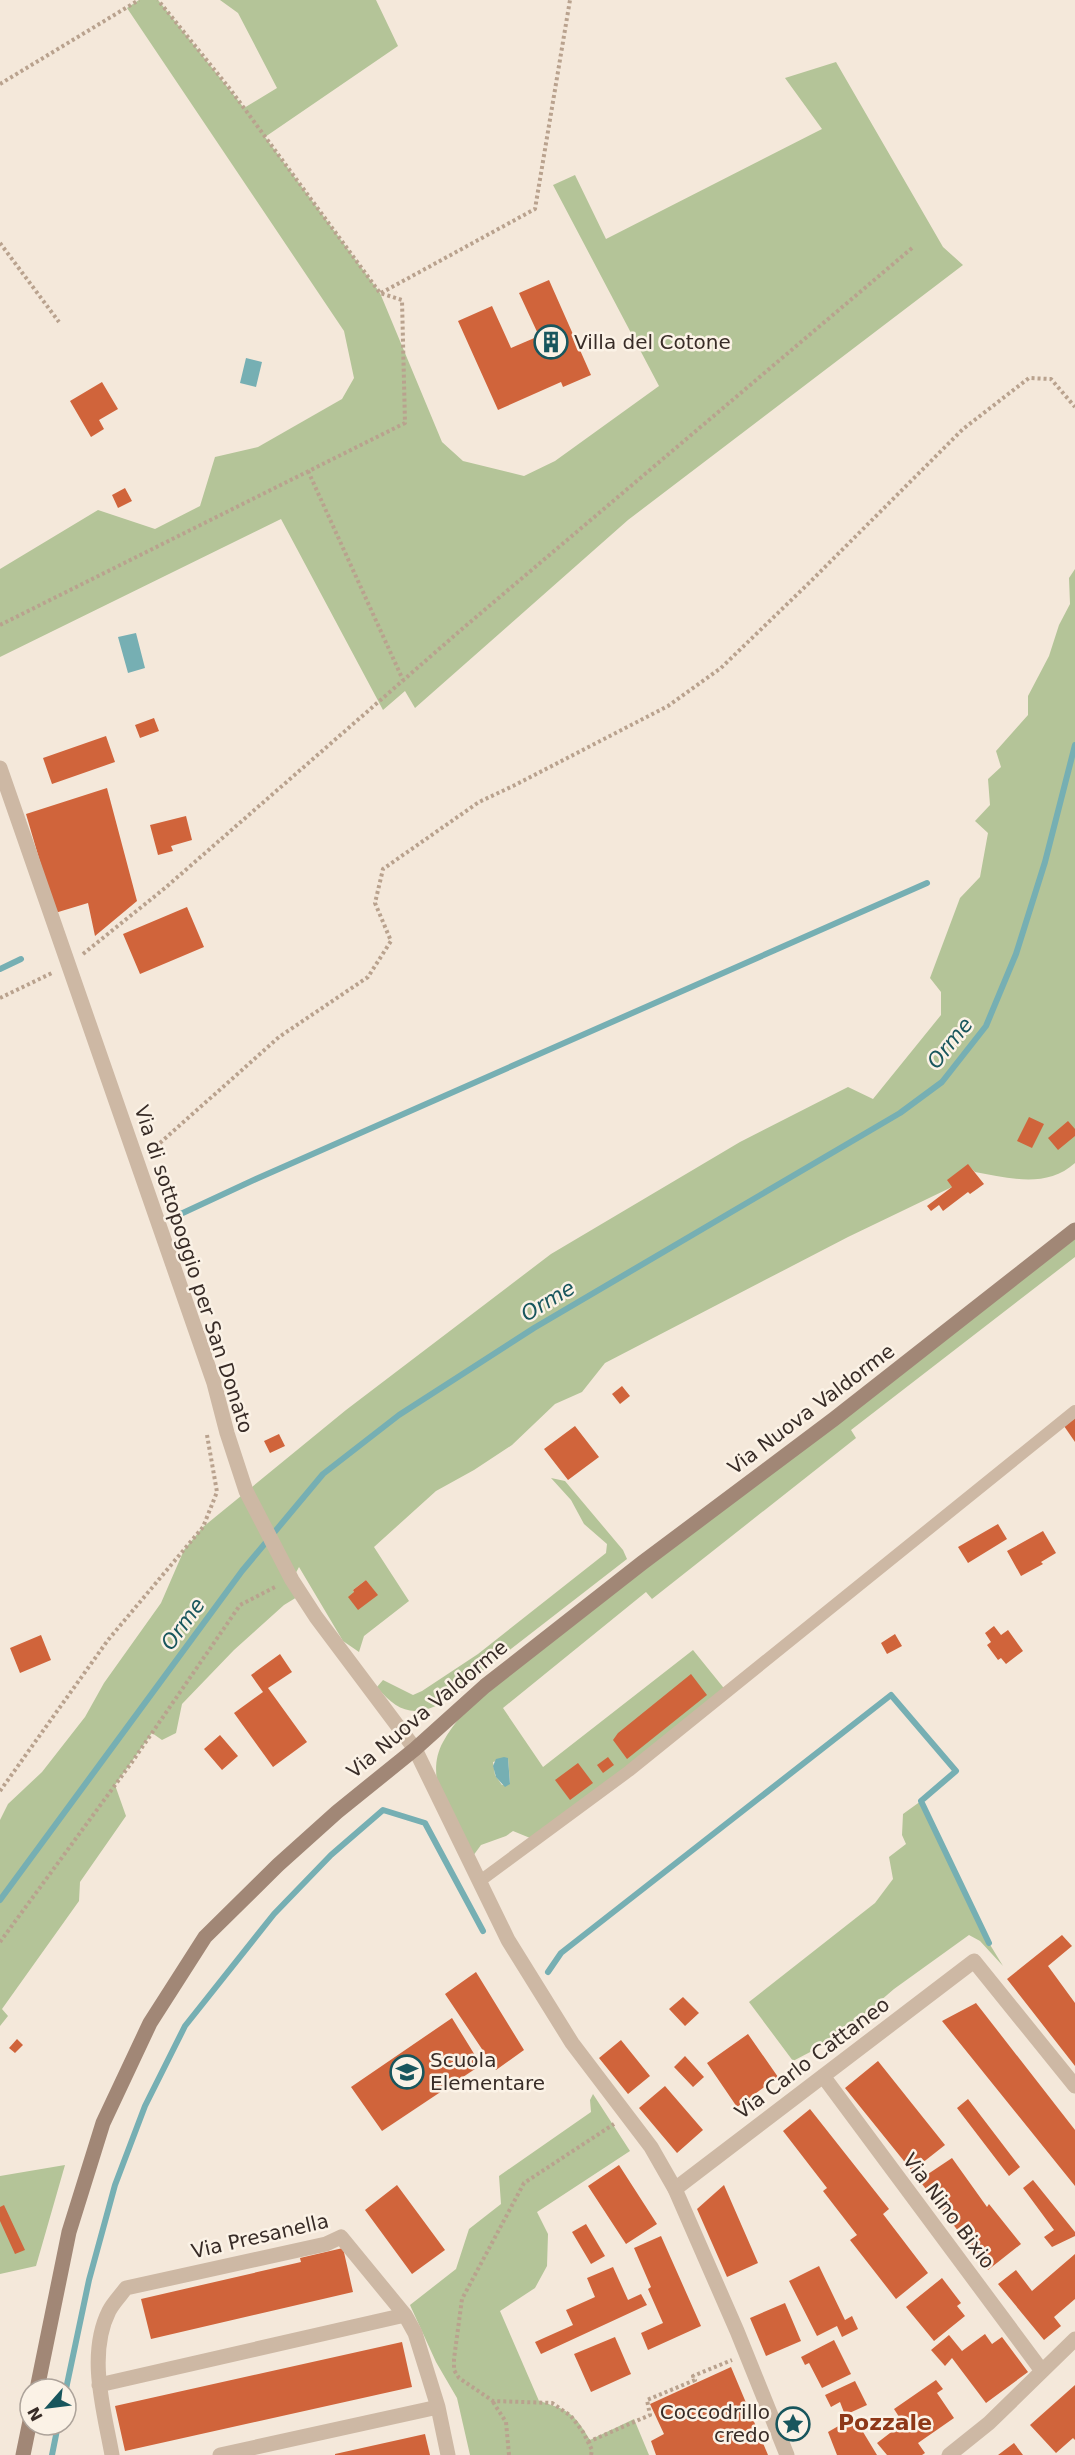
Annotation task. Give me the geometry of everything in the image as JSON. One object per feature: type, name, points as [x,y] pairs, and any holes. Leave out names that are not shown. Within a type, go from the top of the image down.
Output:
[{"type":"main road","name":"Via Nuova Valdorme","points":[[39,2377],[69,2232],[103,2123],[150,2023],[206,1936],[278,1865],[328,1820],[415,1749],[507,1668],[834,1419],[1075,1230]]},
{"type":"main road","points":[[23,2455],[27,2437]]},
{"type":"street","name":"Via di sottopoggio per San Donato","points":[[0,768],[214,1383],[246,1491],[292,1580],[316,1617],[415,1749]]},
{"type":"street","points":[[415,1749],[508,1941],[588,2066],[651,2147],[675,2189],[788,2455]]},
{"type":"street","name":"Via Carlo Cattaneo","points":[[675,2189],[974,1961],[1075,2086]]},
{"type":"street","name":"Via Nino Bixio","points":[[823,2076],[1042,2371]]},
{"type":"street","name":"Via Presanella","points":[[99,2385],[100,2341],[110,2311],[126,2288],[326,2244],[341,2237],[405,2315],[415,2333],[438,2407],[448,2455]]},
{"type":"street","points":[[112,2455],[99,2385],[405,2315]]},
{"type":"street","points":[[949,2455],[989,2422],[1075,2339]]},
{"type":"street","points":[[220,2455],[438,2407]]},
{"type":"lane","points":[[480,1881],[629,1771],[1075,1411]]},
{"type":"path","points":[[0,84],[139,0]]},
{"type":"path","points":[[0,625],[405,423],[402,300],[381,293],[230,90],[158,0]]},
{"type":"path","points":[[381,293],[535,209],[570,0]]},
{"type":"path","points":[[0,243],[59,322]]},
{"type":"path","points":[[0,998],[69,965],[165,888],[404,680],[912,248]]},
{"type":"path","points":[[137,1163],[279,1037],[368,977],[391,941],[375,903],[383,869],[479,802],[668,706],[721,668],[963,429],[1029,378],[1051,379],[1075,407]]},
{"type":"path","points":[[308,471],[404,680]]},
{"type":"path","points":[[0,1791],[108,1640],[203,1527],[216,1492],[206,1429]]},
{"type":"path","points":[[0,1942],[132,1762],[240,1605],[292,1580]]},
{"type":"path","points":[[509,2455],[506,2422],[493,2401],[459,2378],[454,2370],[462,2299],[524,2183],[628,2115]]},
{"type":"path","points":[[588,2442],[650,2415],[647,2400],[695,2380],[693,2376],[739,2357]]},
{"type":"path","points":[[493,2401],[552,2403],[571,2416],[588,2442],[592,2450],[591,2455]]},
{"type":"green space","points":[[139,0],[158,0],[244,108],[277,88],[238,13],[220,0],[376,0],[398,46],[265,137],[380,293],[442,442],[463,461],[524,476],[555,461],[659,386],[553,185],[575,175],[606,239],[822,129],[785,78],[836,62],[943,247],[963,265],[628,520],[415,708],[405,691],[383,710],[281,519],[0,657],[0,569],[98,510],[155,529],[200,506],[215,457],[258,447],[342,399],[354,378],[344,331],[127,8]]},
{"type":"green space","points":[[1075,569],[1075,1163],[1052,1176],[1027,1180],[975,1172],[968,1165],[952,1187],[848,1237],[605,1363],[582,1392],[555,1404],[512,1445],[436,1491],[374,1547],[409,1601],[364,1636],[359,1652],[343,1641],[299,1567],[292,1580],[302,1594],[284,1605],[234,1650],[182,1704],[176,1733],[162,1740],[152,1733],[115,1785],[126,1816],[80,1882],[79,1901],[2,2009],[8,2016],[0,2026],[0,1820],[8,1804],[42,1772],[85,1717],[104,1683],[161,1603],[184,1550],[203,1527],[346,1410],[551,1254],[740,1142],[848,1087],[873,1099],[941,1015],[941,992],[930,978],[960,898],[980,877],[988,833],[975,821],[990,805],[988,779],[1001,767],[996,751],[1028,715],[1028,696],[1049,656],[1059,625],[1070,604],[1069,578]],"holes":[[[366,1580],[377,1595],[354,1592],[353,1590]]]},
{"type":"green space","points":[[1075,1230],[1075,1257],[851,1430],[856,1438],[652,1599],[646,1592],[503,1708],[543,1767],[693,1650],[727,1692],[535,1840],[513,1831],[481,1845],[470,1860],[449,1818],[438,1787],[437,1757],[447,1735],[485,1686]],"holes":[[[508,1758],[510,1783],[502,1785],[495,1775],[493,1762]]]},
{"type":"green space","points":[[551,1478],[565,1481],[623,1550],[627,1559],[440,1704],[413,1711],[398,1706],[377,1687],[383,1680],[413,1695],[422,1691],[478,1654],[606,1553],[607,1544],[584,1524],[571,1500]]},
{"type":"green space","points":[[921,1801],[989,1943],[1003,1966],[980,1941],[969,1935],[894,1989],[837,2038],[793,2061],[749,2002],[875,1903],[893,1879],[889,1857],[906,1844],[902,1835],[903,1814]]},
{"type":"green space","points":[[593,2094],[630,2151],[537,2212],[548,2234],[547,2266],[535,2288],[500,2311],[539,2401],[570,2414],[580,2424],[590,2440],[634,2419],[649,2455],[470,2455],[457,2398],[436,2362],[410,2305],[456,2269],[469,2229],[501,2204],[499,2176],[591,2112],[590,2100]]},
{"type":"green space","points":[[65,2165],[36,2266],[0,2274],[0,2176]]},
{"type":"water","points":[[246,358],[262,362],[256,387],[240,383]]},
{"type":"water","points":[[136,633],[145,668],[128,673],[118,637]]},
{"type":"water","points":[[508,1758],[510,1784],[505,1787],[496,1777],[493,1766],[496,1759]]},
{"type":"building","name":"Villa del Cotone","points":[[549,280],[591,375],[563,387],[561,382],[498,410],[458,321],[492,306],[511,348],[539,336],[519,293]]},
{"type":"building","points":[[102,382],[118,409],[99,420],[104,429],[91,437],[70,401]]},
{"type":"building","points":[[125,488],[132,501],[118,508],[112,495]]},
{"type":"building","points":[[154,718],[159,731],[140,738],[135,725]]},
{"type":"building","points":[[106,736],[115,762],[52,784],[43,758]]},
{"type":"building","points":[[107,788],[137,901],[95,936],[88,903],[55,913],[26,814]]},
{"type":"building","points":[[186,816],[192,840],[171,846],[173,851],[158,855],[150,825]]},
{"type":"building","points":[[187,907],[204,947],[140,974],[123,934]]},
{"type":"building","points":[[1029,1117],[1044,1124],[1032,1148],[1017,1141]]},
{"type":"building","points":[[1068,1121],[1075,1129],[1075,1136],[1058,1150],[1048,1138]]},
{"type":"building","points":[[968,1164],[984,1184],[970,1194],[968,1192],[943,1211],[939,1205],[931,1211],[927,1206],[952,1187],[947,1180]]},
{"type":"building","points":[[622,1386],[630,1396],[620,1404],[612,1394]]},
{"type":"building","points":[[1075,1418],[1075,1442],[1064,1426]]},
{"type":"building","points":[[575,1426],[599,1457],[568,1480],[544,1449]]},
{"type":"building","points":[[279,1434],[285,1446],[270,1453],[264,1441]]},
{"type":"building","points":[[998,1524],[1007,1539],[968,1563],[958,1547]]},
{"type":"building","points":[[1043,1531],[1056,1553],[1041,1562],[1043,1564],[1021,1576],[1007,1551]]},
{"type":"building","points":[[366,1580],[378,1595],[358,1610],[348,1597]]},
{"type":"building","points":[[994,1626],[1001,1635],[1008,1630],[1023,1651],[1006,1664],[1001,1658],[998,1660],[987,1645],[991,1642],[985,1633]]},
{"type":"building","points":[[895,1634],[902,1646],[887,1654],[881,1643]]},
{"type":"building","points":[[41,1635],[51,1660],[20,1673],[10,1648]]},
{"type":"building","points":[[280,1654],[292,1672],[268,1688],[307,1742],[273,1767],[234,1713],[263,1692],[251,1675]]},
{"type":"building","points":[[691,1674],[707,1695],[627,1759],[613,1740],[618,1733]]},
{"type":"building","points":[[220,1735],[238,1756],[222,1770],[204,1749]]},
{"type":"building","points":[[608,1757],[614,1765],[603,1773],[597,1765]]},
{"type":"building","points":[[578,1763],[593,1783],[570,1800],[555,1780]]},
{"type":"building","points":[[1062,1935],[1072,1946],[1048,1966],[1075,2003],[1075,2066],[1007,1979]]},
{"type":"building","points":[[476,1972],[524,2050],[496,2070],[445,1994]]},
{"type":"building","points":[[683,1997],[699,2013],[685,2026],[669,2009]]},
{"type":"building","points":[[976,2003],[1075,2130],[1075,2186],[942,2021]]},
{"type":"building","points":[[452,2018],[481,2065],[382,2131],[351,2087]]},
{"type":"building","points":[[748,2034],[778,2077],[737,2107],[707,2063]]},
{"type":"building","points":[[17,2039],[23,2045],[15,2053],[9,2048]]},
{"type":"building","points":[[621,2040],[650,2076],[628,2094],[599,2058]]},
{"type":"building","points":[[685,2056],[704,2077],[693,2087],[674,2067]]},
{"type":"building","points":[[878,2061],[945,2145],[912,2171],[845,2088]]},
{"type":"building","points":[[665,2086],[703,2130],[677,2153],[639,2108]]},
{"type":"building","points":[[968,2099],[1020,2167],[1009,2176],[957,2108]]},
{"type":"building","points":[[810,2109],[889,2209],[883,2214],[928,2273],[896,2299],[850,2240],[857,2235],[823,2191],[827,2188],[783,2131]]},
{"type":"building","points":[[952,2158],[987,2207],[989,2204],[1021,2244],[988,2270],[919,2180]]},
{"type":"building","points":[[619,2165],[657,2224],[626,2244],[588,2186]]},
{"type":"building","points":[[1033,2180],[1075,2232],[1075,2236],[1052,2247],[1044,2237],[1054,2230],[1023,2188]]},
{"type":"building","points":[[397,2185],[445,2250],[412,2274],[365,2210]]},
{"type":"building","points":[[724,2185],[758,2263],[727,2277],[697,2209]]},
{"type":"building","points":[[4,2205],[25,2250],[15,2254],[0,2221],[0,2207]]},
{"type":"building","points":[[586,2224],[605,2256],[591,2264],[572,2232]]},
{"type":"building","points":[[661,2236],[701,2326],[648,2350],[641,2333],[663,2323],[634,2248]]},
{"type":"building","points":[[343,2248],[353,2292],[151,2339],[141,2299],[301,2262],[300,2258]]},
{"type":"building","points":[[1075,2254],[1075,2299],[1054,2317],[1061,2326],[1044,2340],[998,2284],[1016,2270],[1032,2291]]},
{"type":"building","points":[[819,2266],[845,2320],[852,2316],[858,2329],[842,2337],[837,2326],[817,2336],[789,2281]]},
{"type":"building","points":[[613,2267],[628,2300],[641,2294],[647,2305],[541,2354],[535,2342],[573,2325],[566,2310],[595,2297],[587,2278]]},
{"type":"building","points":[[942,2278],[961,2303],[957,2306],[965,2316],[934,2341],[906,2307]]},
{"type":"building","points":[[785,2303],[801,2341],[766,2356],[750,2318]]},
{"type":"building","points":[[985,2334],[992,2344],[1002,2337],[1028,2372],[986,2403],[952,2358],[945,2366],[931,2350],[949,2335],[962,2351]]},
{"type":"building","points":[[615,2337],[631,2374],[591,2392],[574,2354]]},
{"type":"building","points":[[834,2340],[851,2374],[822,2388],[809,2363],[805,2365],[801,2357]]},
{"type":"building","points":[[402,2342],[412,2387],[125,2451],[115,2406]]},
{"type":"building","points":[[731,2367],[768,2455],[656,2455],[651,2441],[664,2434],[650,2404]]},
{"type":"building","points":[[936,2380],[943,2389],[937,2393],[954,2418],[918,2443],[925,2453],[922,2455],[887,2455],[877,2443],[903,2423],[894,2409]]},
{"type":"building","points":[[855,2381],[867,2405],[845,2415],[840,2402],[831,2407],[825,2395]]},
{"type":"building","points":[[1075,2385],[1075,2440],[1073,2438],[1056,2453],[1030,2425]]},
{"type":"building","points":[[854,2417],[877,2455],[837,2455],[828,2432]]},
{"type":"building","points":[[425,2434],[430,2455],[335,2455],[335,2454]]},
{"type":"building","points":[[1014,2443],[1023,2455],[998,2455]]},
{"type":"waterway","name":"Orme","points":[[0,1900],[242,1571],[323,1474],[399,1415],[534,1328],[900,1113],[942,1082],[986,1026],[1016,954],[1045,862],[1075,745]]},
{"type":"waterway","points":[[172,1218],[927,883]]},
{"type":"waterway","points":[[0,969],[21,959]]},
{"type":"waterway","points":[[548,1972],[561,1953],[891,1695],[956,1771],[921,1801],[989,1943]]},
{"type":"waterway","points":[[69,2377],[89,2280],[115,2185],[145,2106],[185,2026],[274,1914],[331,1855],[383,1810],[425,1823],[483,1931]]},
{"type":"waterway","points":[[52,2455],[56,2437]]},
{"type":"place","name":"Villa del Cotone","points":[[551,342]]},
{"type":"place","name":"Scuola Elementare","points":[[407,2072]]},
{"type":"place","name":"Coccodrillo credo","points":[[793,2424]]},
{"type":"district","name":"Pozzale","points":[[885,2422]]}]
